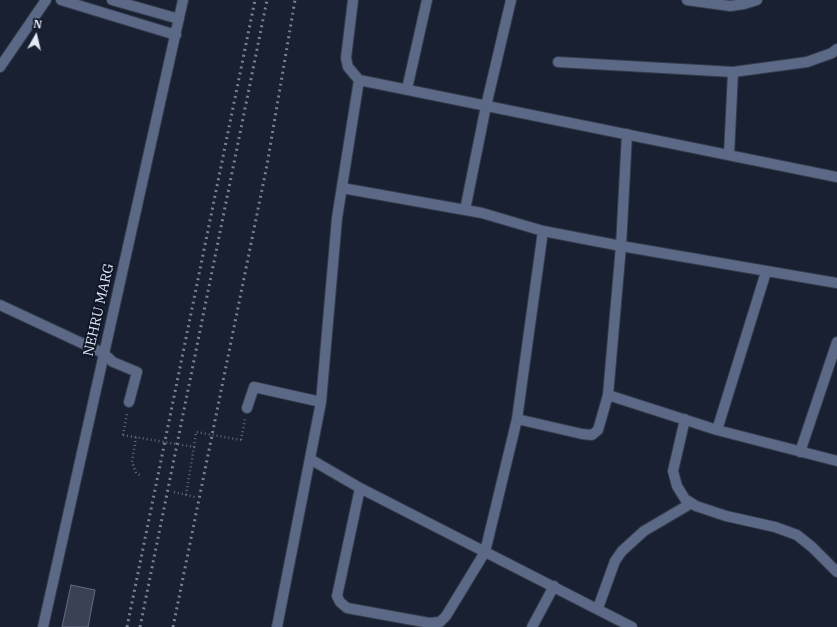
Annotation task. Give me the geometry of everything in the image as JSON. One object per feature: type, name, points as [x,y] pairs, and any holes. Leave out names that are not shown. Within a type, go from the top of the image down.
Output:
[{"type":"street","points":[[1,62],[46,0]]},
{"type":"street","points":[[61,0],[176,35]]},
{"type":"street","points":[[112,0],[179,19]]},
{"type":"street","name":"NEHRU MARG","points":[[43,627],[183,0]]},
{"type":"street","points":[[353,0],[346,47],[346,58],[348,67],[359,80],[837,176]]},
{"type":"street","points":[[407,89],[427,0]]},
{"type":"street","points":[[465,210],[486,106],[511,0]]},
{"type":"street","points":[[687,0],[730,6],[757,0]]},
{"type":"street","points":[[558,62],[733,72],[807,62],[832,53],[837,49]]},
{"type":"street","points":[[729,155],[733,72]]},
{"type":"street","points":[[277,627],[320,402],[337,218],[359,80]]},
{"type":"street","points":[[517,419],[592,435],[598,430],[608,395],[621,246],[627,134]]},
{"type":"street","points":[[342,188],[482,213],[542,230],[621,246],[837,283]]},
{"type":"street","points":[[360,488],[337,596],[340,602],[347,608],[430,623],[440,622],[446,616],[484,552],[517,419],[542,230]]},
{"type":"street","points":[[717,430],[766,272]]},
{"type":"street","points":[[0,305],[103,353],[113,362],[137,372],[130,402]]},
{"type":"street","points":[[800,452],[837,342]]},
{"type":"street","points":[[247,408],[254,387],[320,402]]},
{"type":"street","points":[[608,395],[717,430],[837,461]]},
{"type":"street","points":[[685,419],[673,471],[680,492],[690,504],[726,516],[776,527],[797,536],[812,547],[837,572]]},
{"type":"street","points":[[310,459],[360,488],[484,552],[598,608],[632,627]]},
{"type":"street","points":[[598,608],[615,562],[622,551],[644,531],[690,504]]},
{"type":"street","points":[[532,627],[554,586]]},
{"type":"path","points":[[130,402],[123,434],[194,447]]},
{"type":"path","points":[[186,495],[196,432],[241,440],[247,408]]},
{"type":"path","points":[[136,437],[132,462],[136,473],[142,476]]},
{"type":"path","points":[[174,492],[195,496]]},
{"type":"building","points":[[71,585],[95,590],[88,627],[62,627]]},
{"type":"railway","points":[[127,627],[255,0]]},
{"type":"railway","points":[[140,627],[267,0]]},
{"type":"railway","points":[[173,627],[267,165],[295,0]]}]
